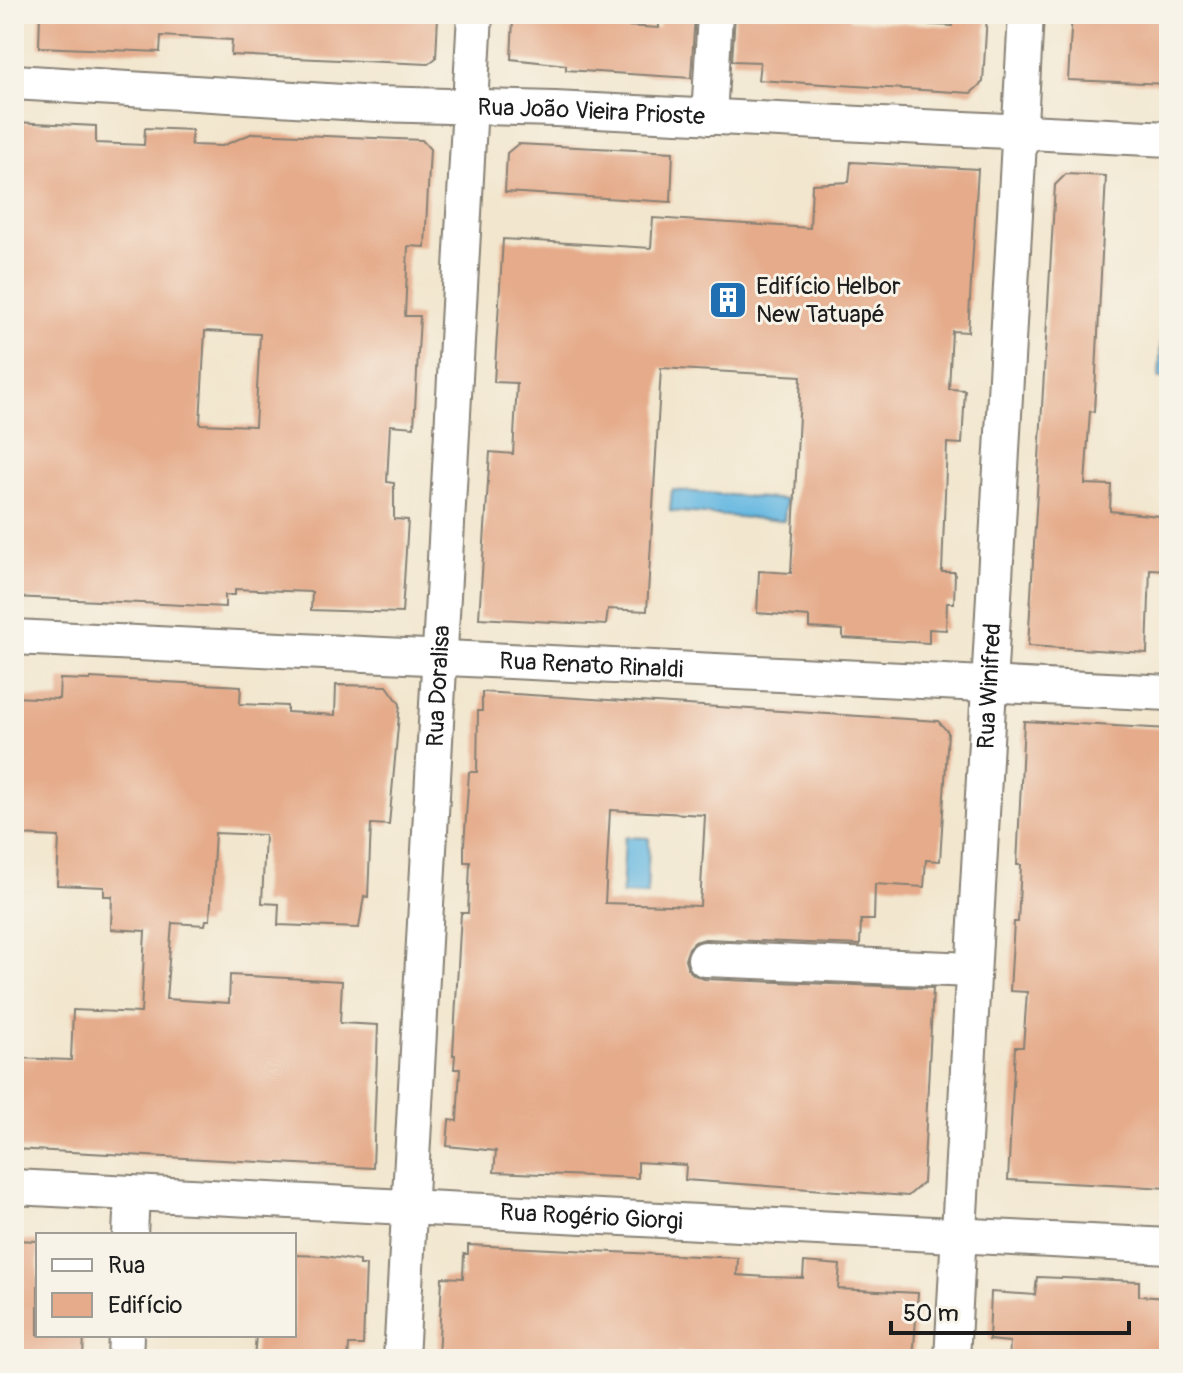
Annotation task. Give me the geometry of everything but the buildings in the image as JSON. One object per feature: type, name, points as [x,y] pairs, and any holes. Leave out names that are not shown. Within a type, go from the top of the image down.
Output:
[{"type":"street","name":"Rua Doralisa","points":[[401,1359],[475,14]]},
{"type":"street","points":[[709,117],[715,14]]},
{"type":"street","name":"Rua Winifred","points":[[952,1359],[1026,14]]},
{"type":"street","name":"Rua João Vieira Prioste","points":[[14,82],[376,104],[1169,139]]},
{"type":"street","name":"Rua Renato Rinaldi","points":[[14,637],[1169,693]]},
{"type":"street","points":[[705,959],[972,970]]},
{"type":"street","name":"Rua Rogério Giorgi","points":[[14,1187],[1169,1246]]},
{"type":"street","points":[[130,1233],[132,1194]]},
{"type":"street","points":[[125,1359],[126,1337]]},
{"type":"water","points":[[1165,271],[1169,271],[1169,378],[1159,378]]},
{"type":"water","points":[[672,490],[786,500],[784,521],[670,511]]},
{"type":"water","points":[[625,837],[649,838],[647,895],[622,894]]},
{"type":"place","name":"Edifício Helbor New Tatuapé","points":[[728,300]]}]
